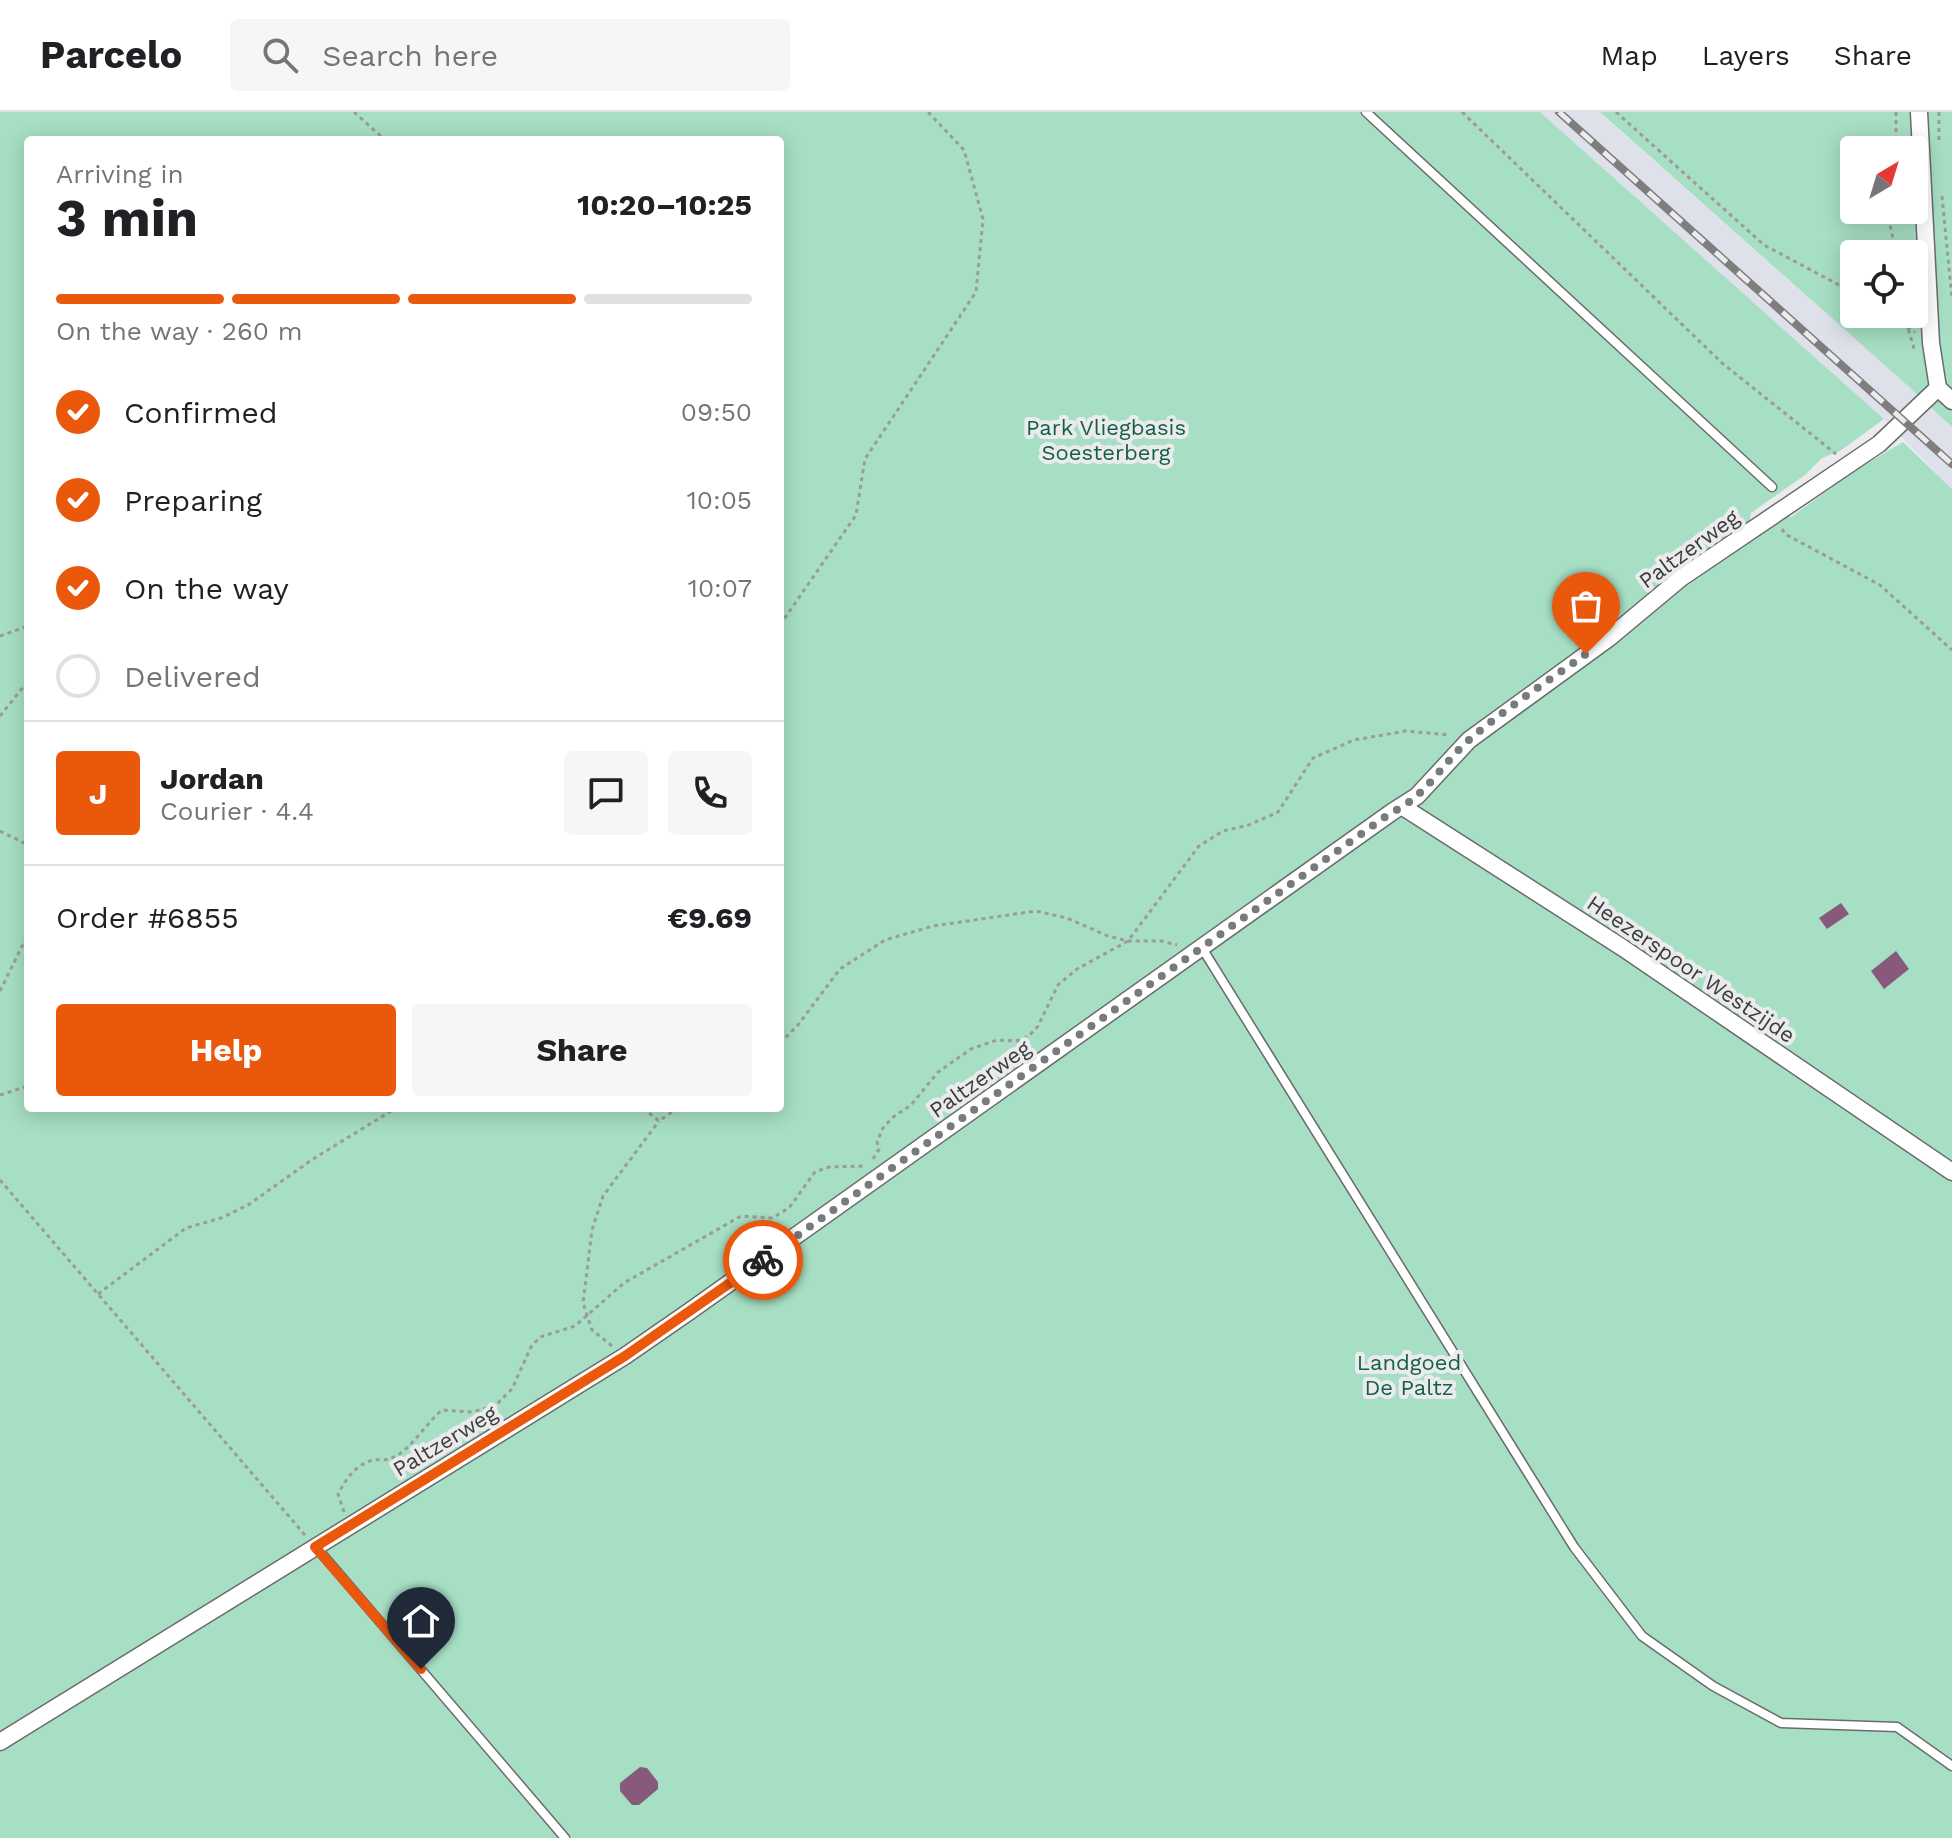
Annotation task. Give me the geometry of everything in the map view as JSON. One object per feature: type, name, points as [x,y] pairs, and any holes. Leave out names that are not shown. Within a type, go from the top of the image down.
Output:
[{"type":"street","points":[[1919,112],[1931,343],[1938,388],[1952,401]]},
{"type":"street","name":"Paltzerweg","points":[[0,1742],[625,1356],[1403,807],[1469,740],[1609,638],[1681,578],[1879,444],[1938,388]]},
{"type":"street","name":"Heezerspoor Westzijde","points":[[1403,807],[1623,948],[1952,1172]]},
{"type":"lane","points":[[1366,112],[1772,487]]},
{"type":"lane","points":[[1201,949],[1574,1547],[1642,1636],[1713,1686],[1781,1723],[1897,1727],[1952,1766]]},
{"type":"lane","points":[[315,1547],[565,1838]]},
{"type":"path","points":[[354,112],[381,136]]},
{"type":"path","points":[[784,619],[856,515],[865,459],[976,292],[983,219],[964,150],[928,112]]},
{"type":"path","points":[[1462,112],[1722,363],[1849,463]]},
{"type":"path","points":[[1616,112],[1764,245],[1840,286]]},
{"type":"path","points":[[1896,112],[1896,136]]},
{"type":"path","points":[[1939,112],[1939,152]]},
{"type":"path","points":[[1942,195],[1952,299]]},
{"type":"path","points":[[1908,328],[1931,343]]},
{"type":"path","points":[[1773,516],[1785,534],[1880,585],[1952,650]]},
{"type":"path","points":[[0,636],[24,627]]},
{"type":"path","points":[[0,716],[24,686]]},
{"type":"path","points":[[342,1530],[346,1518],[338,1494],[360,1465],[376,1459],[391,1459],[442,1410],[472,1412],[495,1406],[512,1389],[531,1347],[540,1337],[575,1326],[624,1283],[715,1229],[741,1216],[772,1218],[789,1208],[815,1172],[829,1167],[868,1165],[879,1149],[877,1142],[883,1128],[911,1105],[938,1072],[971,1049],[997,1040],[1016,1041],[1028,1037],[1038,1026],[1058,985],[1077,969],[1128,941],[1199,846],[1223,831],[1249,825],[1278,812],[1313,758],[1354,740],[1406,731],[1458,736],[1469,740]]},
{"type":"path","points":[[0,831],[24,843]]},
{"type":"path","points":[[784,1039],[840,969],[885,940],[933,926],[1036,911],[1067,918],[1128,941],[1161,941],[1201,949]]},
{"type":"path","points":[[0,991],[24,942]]},
{"type":"path","points":[[0,1095],[24,1087]]},
{"type":"path","points":[[98,1294],[186,1228],[221,1218],[248,1205],[313,1159],[389,1112]]},
{"type":"path","points":[[648,1112],[659,1121]]},
{"type":"path","points":[[625,1356],[592,1330],[583,1303],[592,1230],[603,1196],[659,1121],[672,1112]]},
{"type":"path","points":[[0,1180],[315,1547]]},
{"type":"shaded area","points":[[1540,112],[1599,112],[1908,386],[1952,427],[1952,489],[1884,419]]},
{"type":"green space","points":[[0,112],[1540,112],[1884,419],[1840,451],[1822,458],[1805,475],[1751,513],[1747,539],[1791,517],[1856,470],[1903,442],[1952,489],[1952,1838],[0,1838]]},
{"type":"green space","points":[[1600,112],[1952,112],[1952,427],[1843,328],[1928,328],[1928,240],[1840,240],[1840,326]]},
{"type":"building","points":[[1841,903],[1849,914],[1827,929],[1819,918]]},
{"type":"building","points":[[1896,951],[1909,969],[1884,989],[1871,971]]},
{"type":"building","points":[[640,1767],[647,1768],[658,1782],[658,1789],[639,1805],[632,1805],[620,1791],[620,1783]]},
{"type":"railway","points":[[1559,112],[1952,464]]},
{"type":"way so far","points":[[763,1260],[1403,807],[1469,740],[1586,654]]},
{"type":"route","points":[[421,1669],[315,1547],[625,1356],[763,1260]]},
{"type":"park label","name":"Park Vliegbasis Soesterberg","points":[[1106,440]]},
{"type":"park label","name":"Landgoed De Paltz","points":[[1409,1374]]}]
